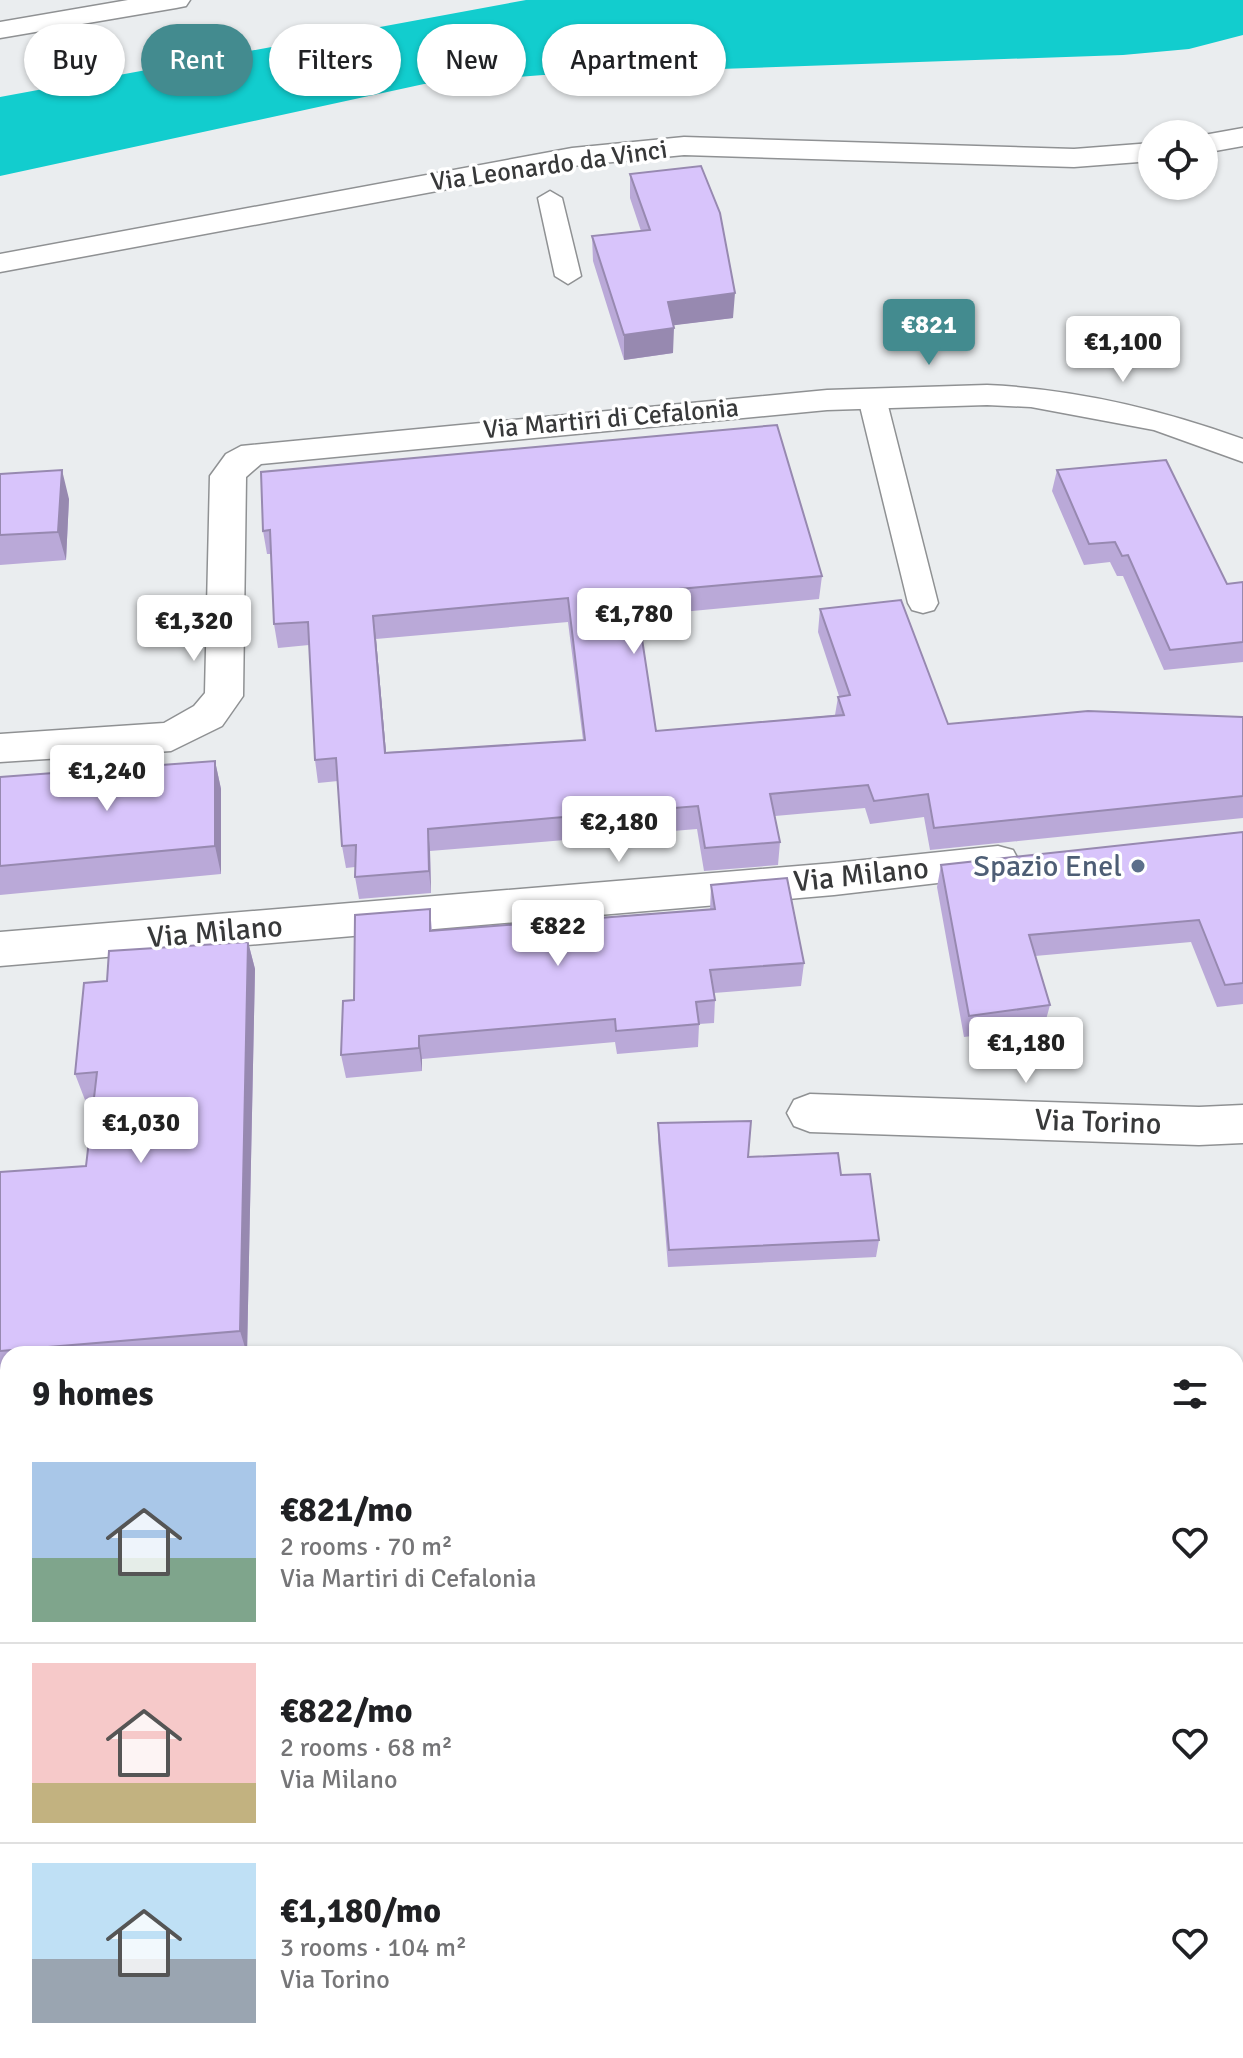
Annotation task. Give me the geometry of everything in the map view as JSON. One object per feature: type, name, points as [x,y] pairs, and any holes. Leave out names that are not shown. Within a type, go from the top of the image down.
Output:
[{"type":"street","points":[[0,30],[176,0]]},
{"type":"street","points":[[1218,141],[1243,137]]},
{"type":"street","name":"Via Leonardo da Vinci","points":[[0,263],[572,157],[684,146],[1046,158],[1138,153]]},
{"type":"street","points":[[1218,155],[1243,156]]},
{"type":"street","name":"Via Martiri di Cefalonia","points":[[0,748],[171,737],[208,716],[224,696],[229,587],[228,476],[238,462],[253,454],[636,416],[872,398],[987,395],[1031,397],[1161,421],[1243,451]]},
{"type":"street","name":"Via Milano","points":[[0,949],[818,880],[1033,857]]},
{"type":"street","name":"Via Torino","points":[[810,1113],[1199,1126],[1243,1124]]},
{"type":"lane","points":[[550,198],[568,276]]},
{"type":"lane","points":[[872,398],[923,603]]},
{"type":"water","points":[[526,0],[1243,0],[1243,35],[1189,49],[1123,55],[726,69],[726,24],[542,24],[542,75],[526,76],[526,24],[417,24],[417,86],[401,89],[401,24],[396,24]]},
{"type":"water","points":[[269,47],[269,96],[369,96],[0,176],[0,97],[24,93],[24,96],[125,96],[125,74],[141,71],[141,96],[253,96],[253,50]]},
{"type":"building","points":[[701,166],[720,213],[735,293],[668,302],[674,328],[624,335],[592,236],[650,230],[630,174]]},
{"type":"building","points":[[777,425],[822,576],[635,593],[656,731],[844,715],[838,697],[850,695],[820,609],[901,600],[948,724],[1088,711],[1243,717],[1243,796],[934,828],[928,794],[874,801],[868,785],[770,794],[780,842],[705,848],[698,806],[552,818],[428,829],[429,871],[355,877],[356,845],[342,846],[336,758],[315,760],[308,622],[274,624],[270,530],[263,531],[261,472]],"holes":[[[568,598],[585,740],[385,753],[373,616]]]},
{"type":"building","points":[[1166,460],[1227,584],[1243,582],[1243,642],[1170,650],[1128,555],[1122,556],[1115,542],[1089,544],[1057,470]]},
{"type":"building","points":[[62,470],[58,532],[0,535],[0,474]]},
{"type":"building","points":[[215,761],[215,846],[0,866],[0,777]]},
{"type":"building","points":[[1243,832],[1243,983],[1225,985],[1199,920],[1029,935],[1050,1005],[969,1016],[941,865]]},
{"type":"building","points":[[787,878],[804,963],[710,970],[715,1000],[696,1002],[699,1024],[616,1031],[615,1019],[419,1036],[419,1048],[341,1055],[343,1001],[354,1000],[355,915],[430,909],[430,931],[715,909],[711,885]]},
{"type":"building","points":[[248,942],[240,1331],[60,1346],[0,1346],[0,1172],[86,1166],[97,1072],[75,1074],[84,983],[107,981],[109,951]]},
{"type":"building","points":[[751,1121],[748,1157],[838,1153],[841,1175],[870,1174],[879,1240],[669,1250],[658,1123]]},
{"type":"place","name":"Spazio Enel","points":[[1138,866]]}]
